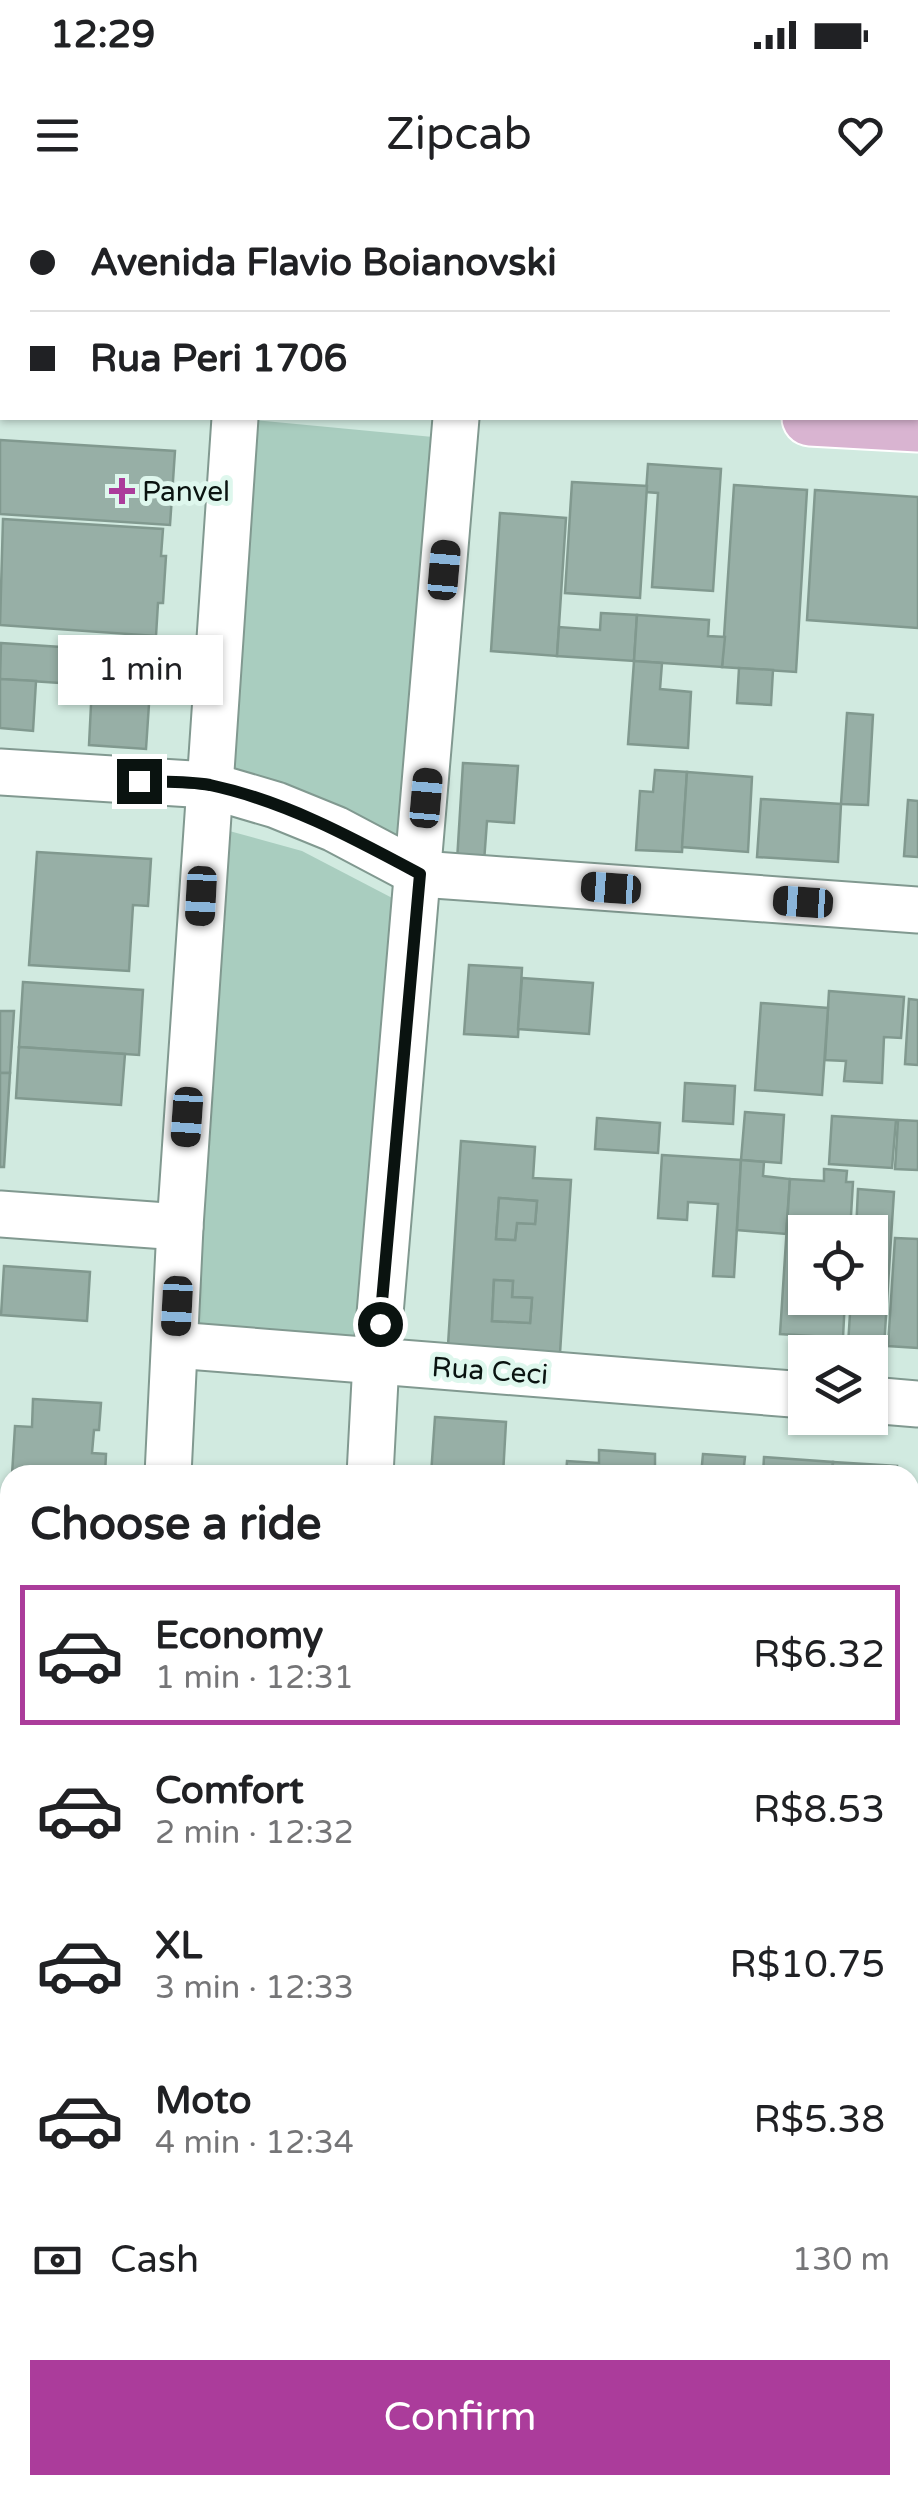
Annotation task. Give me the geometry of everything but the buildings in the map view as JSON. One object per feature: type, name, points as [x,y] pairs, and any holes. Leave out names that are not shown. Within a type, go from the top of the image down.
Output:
[{"type":"main road","points":[[846,420],[918,424]]},
{"type":"street","points":[[169,1465],[208,785],[235,420]]},
{"type":"street","points":[[371,1465],[456,420]]},
{"type":"street","points":[[0,772],[208,785],[320,823],[420,874],[918,910]]},
{"type":"street","points":[[0,1214],[180,1227]]},
{"type":"street","name":"Rua Ceci","points":[[175,1344],[788,1394]]},
{"type":"street","points":[[888,1402],[918,1404]]},
{"type":"green space","points":[[253,420],[433,437],[404,854],[225,787]]},
{"type":"green space","points":[[222,829],[302,851],[398,901],[371,1352],[192,1336]]},
{"type":"place","name":"Panvel","points":[[122,491]]},
{"type":"route","points":[[139,781],[208,785],[276,805],[335,829],[420,874],[380,1324]]}]
